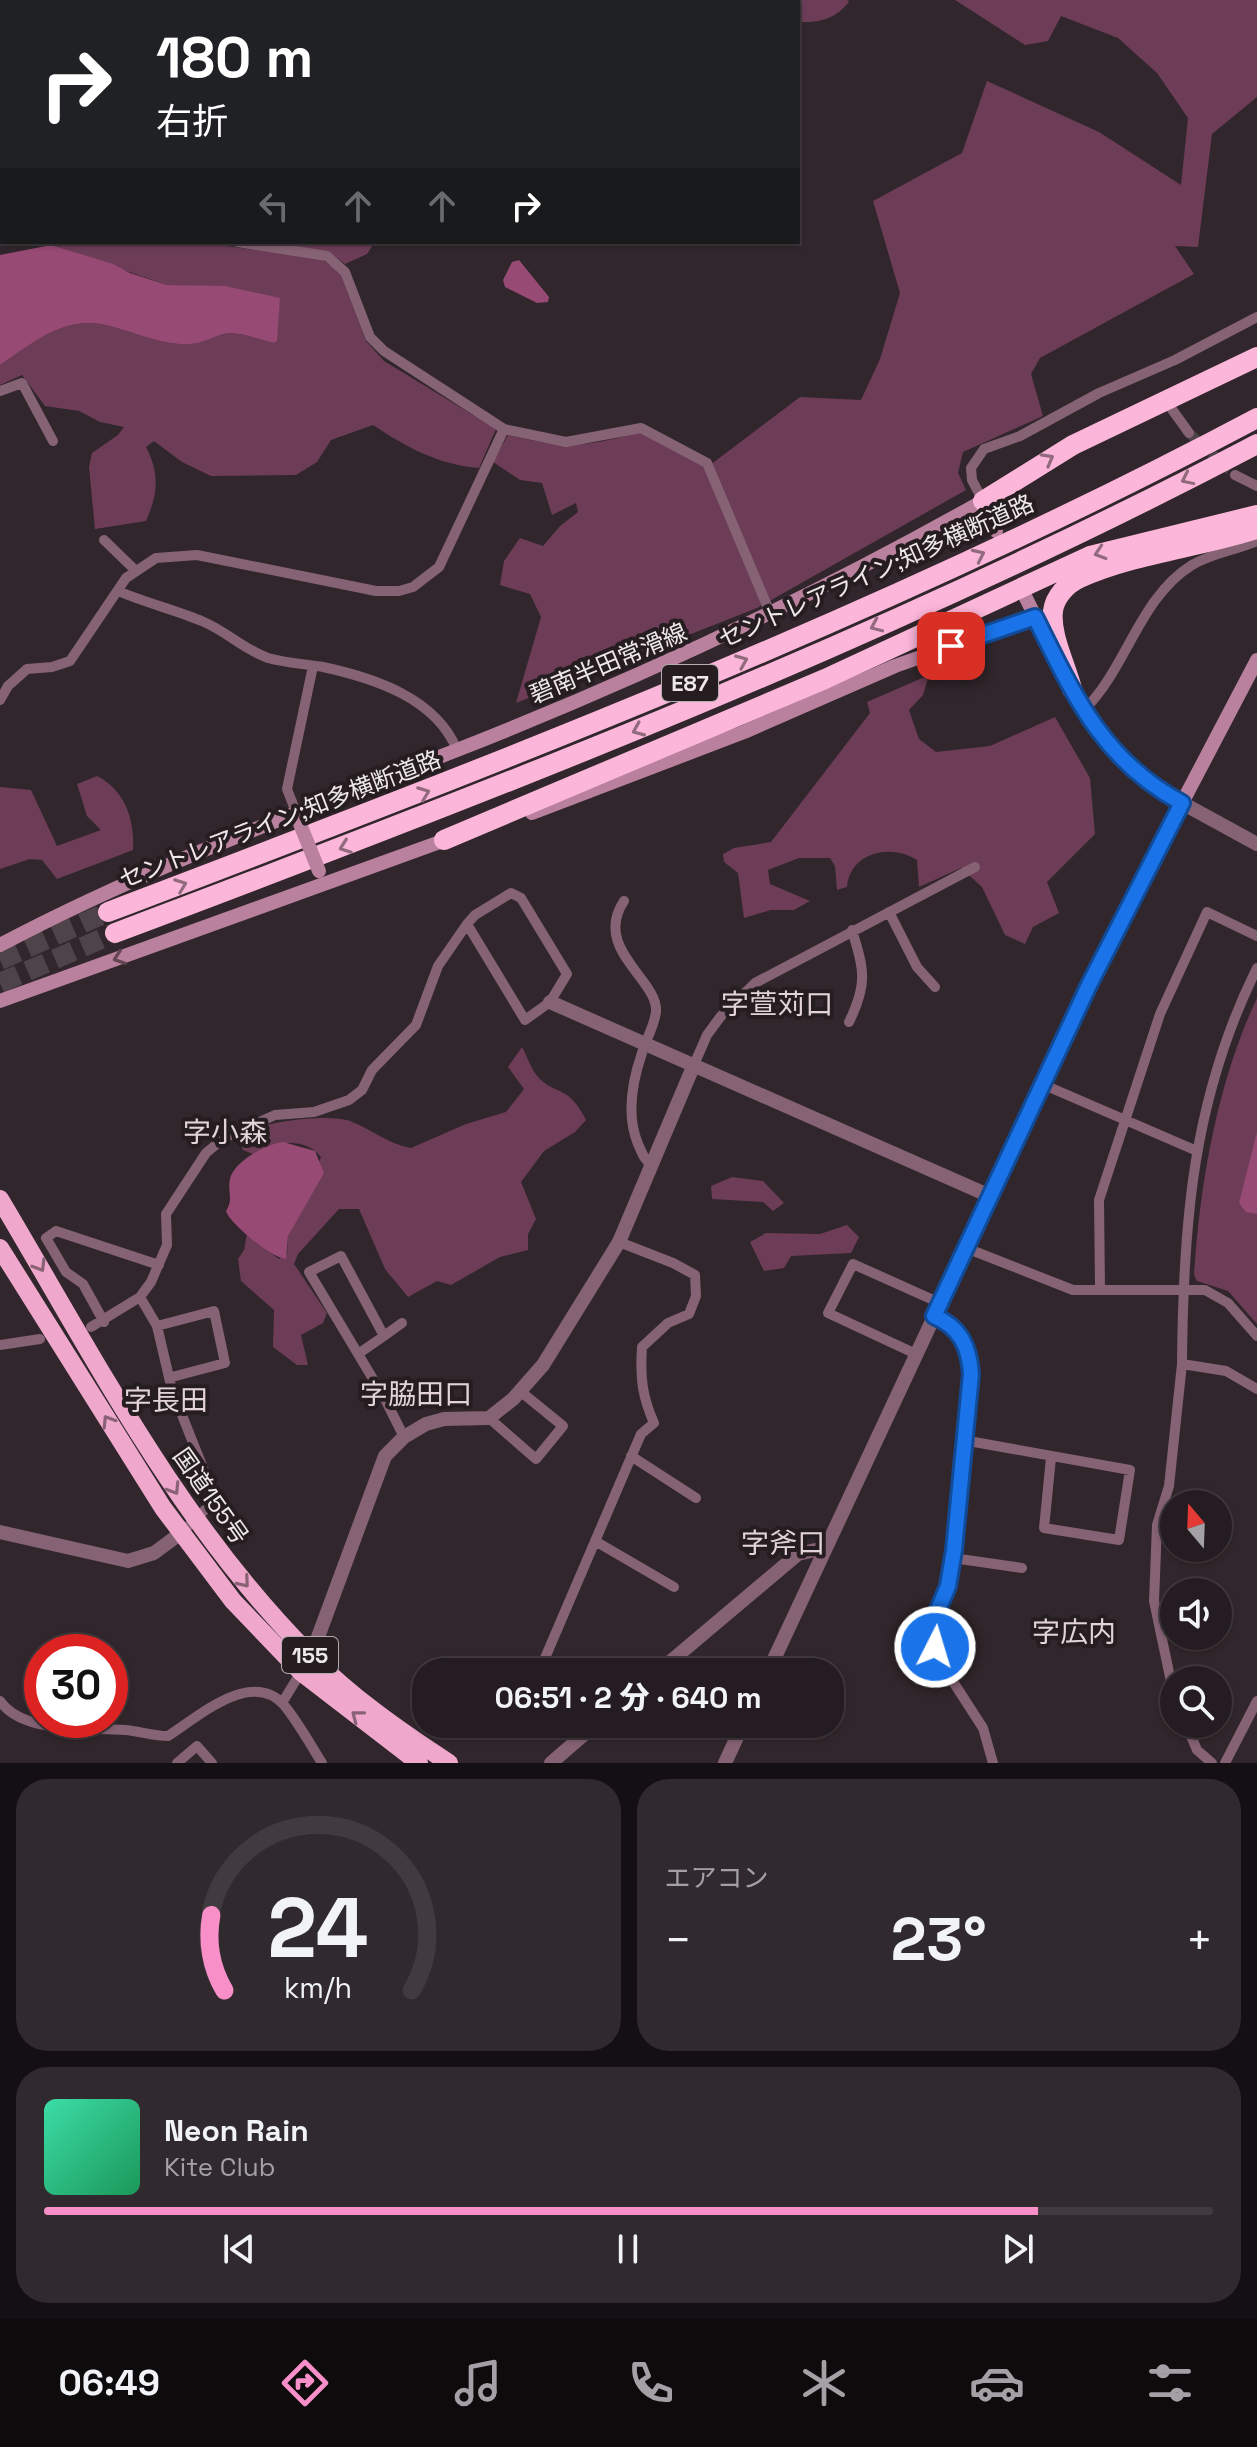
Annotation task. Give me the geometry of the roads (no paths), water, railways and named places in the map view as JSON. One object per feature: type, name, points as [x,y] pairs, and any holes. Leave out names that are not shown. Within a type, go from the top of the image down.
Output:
[{"type":"highway","points":[[983,501],[1059,452],[1257,357]]},
{"type":"highway","name":"セントレアライン;知多横断道路","points":[[108,912],[451,782],[763,652],[1068,513],[1257,418]]},
{"type":"highway","name":"セントレアライン;知多横断道路","points":[[115,933],[605,745],[1001,570],[1257,444]]},
{"type":"highway","points":[[444,840],[825,679],[1090,556],[1257,515]]},
{"type":"highway","points":[[1072,689],[1053,621],[1054,607],[1066,587],[1080,578],[1116,566],[1257,529]]},
{"type":"highway","name":"国道155号","points":[[0,1199],[233,1601],[419,1763]]},
{"type":"highway","name":"国道155号","points":[[0,1248],[189,1527]]},
{"type":"highway","name":"国道155号","points":[[306,1664],[449,1763]]},
{"type":"main road","points":[[983,501],[996,531]]},
{"type":"main road","name":"碧南半田常滑線","points":[[0,945],[125,882],[298,818],[608,688],[771,615],[983,501]]},
{"type":"main road","points":[[1026,598],[1072,689],[1113,752],[1156,789],[1182,803],[1257,660]]},
{"type":"main road","points":[[0,1001],[321,878],[590,792],[744,732],[895,666],[1035,617]]},
{"type":"main road","points":[[298,818],[321,878]]},
{"type":"street","points":[[250,244],[327,256],[345,272],[370,337],[384,351],[504,429],[566,442],[587,441],[641,428],[707,463],[771,615]]},
{"type":"street","points":[[983,501],[972,480],[971,468],[984,449],[1020,436],[1099,393],[1175,360],[1257,317]]},
{"type":"street","points":[[0,391],[16,382],[25,385],[53,441]]},
{"type":"street","points":[[1165,399],[1189,433]]},
{"type":"street","points":[[0,700],[8,686],[27,669],[52,667],[70,661],[135,570],[156,558],[197,555],[376,591],[399,591],[413,587],[439,567],[504,429]]},
{"type":"street","points":[[1235,475],[1257,486]]},
{"type":"street","points":[[104,540],[135,570]]},
{"type":"street","points":[[1084,710],[1101,694],[1143,620],[1179,575],[1194,564],[1257,541]]},
{"type":"street","points":[[118,591],[156,608],[204,621],[267,657],[384,685],[422,705],[449,729],[457,750]]},
{"type":"street","points":[[298,818],[287,789],[313,666]]},
{"type":"street","points":[[774,1658],[1042,1084],[1182,803],[1257,844]]},
{"type":"street","points":[[282,1703],[306,1664],[385,1456],[404,1437],[426,1424],[444,1419],[489,1418],[520,1391],[543,1365],[619,1242],[707,1035],[721,1016],[755,983],[975,867]]},
{"type":"street","points":[[91,1327],[104,1322],[140,1297],[167,1245],[166,1214],[206,1153],[224,1138],[275,1115],[314,1112],[349,1100],[362,1090],[372,1070],[416,1025],[438,966],[467,924],[475,915],[511,893],[521,898],[567,974],[550,1002],[525,1020],[467,924]]},
{"type":"street","points":[[624,901],[617,912],[619,937],[628,965],[648,988],[656,1006],[634,1083],[631,1122],[644,1159],[651,1164]]},
{"type":"street","points":[[889,912],[917,967],[935,987]]},
{"type":"street","points":[[1100,1288],[1099,1200],[1160,1014],[1207,912],[1257,936]]},
{"type":"street","points":[[849,1022],[863,992],[864,976],[852,930]]},
{"type":"street","points":[[1168,1666],[1154,1601],[1157,1525],[1169,1486],[1182,1364],[1186,1218],[1197,1151],[1225,1041],[1257,968]]},
{"type":"street","points":[[550,1002],[990,1196]]},
{"type":"street","points":[[1042,1084],[1197,1151]]},
{"type":"street","points":[[104,1322],[83,1284],[66,1272],[46,1238],[56,1231],[159,1265]]},
{"type":"street","points":[[545,1658],[641,1434],[654,1423],[643,1400],[640,1378],[642,1347],[668,1323],[689,1314],[696,1296],[695,1275],[619,1242]]},
{"type":"street","points":[[966,1248],[1073,1290],[1182,1287],[1217,1295],[1257,1336]]},
{"type":"street","points":[[384,1336],[341,1256],[309,1272],[404,1437]]},
{"type":"street","points":[[916,1354],[828,1313],[853,1264],[937,1309],[959,1333],[970,1359],[971,1394],[963,1440],[953,1558],[948,1586],[930,1629],[941,1663],[983,1728],[993,1763]]},
{"type":"street","points":[[0,1532],[128,1561],[154,1553],[189,1527],[209,1506],[211,1488],[172,1390],[172,1377],[157,1326],[140,1297]]},
{"type":"street","points":[[157,1326],[214,1311],[225,1363],[172,1377]]},
{"type":"street","points":[[358,1354],[402,1323]]},
{"type":"street","points":[[0,1345],[40,1339]]},
{"type":"street","points":[[1182,1364],[1226,1371],[1257,1389]]},
{"type":"street","points":[[489,1418],[536,1459],[563,1426],[520,1391]]},
{"type":"street","points":[[963,1440],[1130,1470],[1119,1540],[1044,1528],[1051,1458]]},
{"type":"street","points":[[631,1456],[696,1498]]},
{"type":"street","points":[[595,1541],[674,1587]]},
{"type":"street","points":[[675,1658],[798,1554],[824,1548]]},
{"type":"street","points":[[953,1558],[1022,1568]]},
{"type":"street","points":[[0,1701],[17,1714],[59,1729],[125,1730],[168,1736],[229,1697],[264,1693],[282,1703],[322,1763]]},
{"type":"street","points":[[1225,1763],[1257,1701]]},
{"type":"street","points":[[551,1763],[579,1738]]},
{"type":"street","points":[[725,1763],[737,1738]]},
{"type":"street","points":[[1192,1738],[1197,1750],[1212,1763]]},
{"type":"street","points":[[177,1763],[197,1746],[212,1763]]},
{"type":"tunnel","points":[[1189,433],[1235,475]]},
{"type":"tunnel","points":[[0,960],[108,912]]},
{"type":"tunnel","points":[[0,983],[115,933]]},
{"type":"district","name":"字萱苅口","points":[[777,1004]]},
{"type":"district","name":"字小森","points":[[225,1132]]},
{"type":"district","name":"字脇田口","points":[[416,1394]]},
{"type":"district","name":"字長田","points":[[166,1400]]},
{"type":"district","name":"字斧口","points":[[783,1543]]},
{"type":"district","name":"字広内","points":[[1074,1632]]}]
